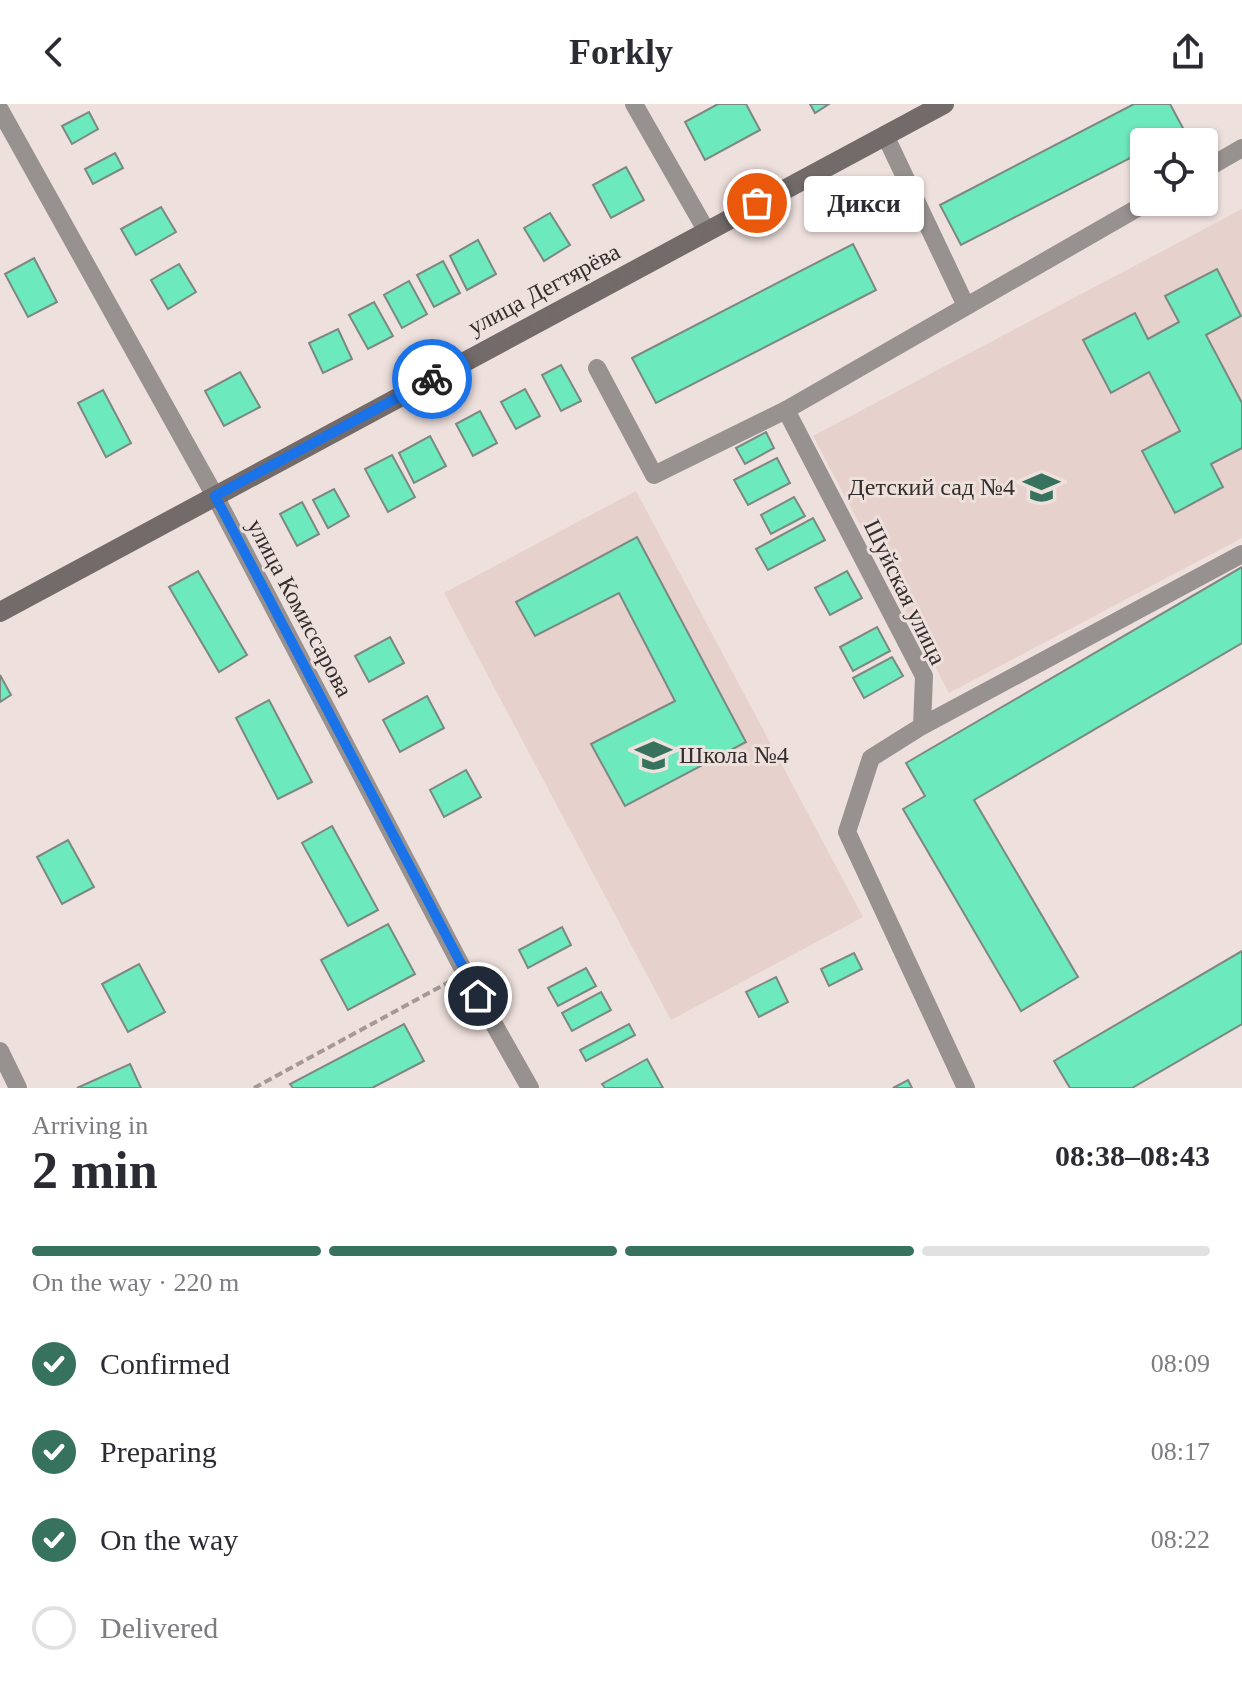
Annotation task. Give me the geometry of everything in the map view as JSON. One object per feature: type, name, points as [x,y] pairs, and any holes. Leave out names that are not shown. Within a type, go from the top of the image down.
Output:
[{"type":"main road","name":"улица Дегтярёва","points":[[0,612],[944,104]]},
{"type":"street","points":[[634,104],[706,230]]},
{"type":"street","name":"улица Комиссарова","points":[[0,110],[215,496],[465,973],[530,1088]]},
{"type":"street","points":[[885,135],[966,306]]},
{"type":"street","points":[[1218,162],[1242,148]]},
{"type":"street","points":[[597,368],[654,475],[786,410],[1130,212]]},
{"type":"street","name":"Шуйская улица","points":[[786,410],[924,676],[922,726]]},
{"type":"street","points":[[966,1088],[847,832],[871,758],[922,726],[1242,554]]},
{"type":"street","points":[[0,1051],[18,1088]]},
{"type":"path","points":[[254,1088],[465,973]]},
{"type":"shaded area","name":"Детский сад №4","points":[[1242,209],[1242,538],[949,693],[813,436]]},
{"type":"shaded area","name":"Школа №4","points":[[636,491],[863,917],[671,1020],[444,593]]},
{"type":"building","points":[[718,104],[746,104],[760,130],[705,160],[685,122]]},
{"type":"building","points":[[810,104],[829,104],[815,113]]},
{"type":"building","points":[[1134,104],[1170,104],[1183,128],[1130,128],[1130,158],[961,245],[940,205]]},
{"type":"building","points":[[89,112],[98,129],[72,144],[62,126]]},
{"type":"building","points":[[115,153],[123,168],[93,184],[85,169]]},
{"type":"building","points":[[626,167],[644,200],[611,218],[593,185]]},
{"type":"building","points":[[161,207],[176,232],[136,255],[121,229]]},
{"type":"building","points":[[550,213],[570,245],[544,261],[524,228]]},
{"type":"building","points":[[478,240],[496,274],[467,290],[450,256]]},
{"type":"building","points":[[853,244],[876,290],[656,403],[632,358]]},
{"type":"building","points":[[34,258],[57,302],[28,317],[5,274]]},
{"type":"building","points":[[443,261],[460,293],[434,307],[417,275]]},
{"type":"building","points":[[179,264],[196,292],[168,309],[151,280]]},
{"type":"building","points":[[1217,269],[1241,316],[1206,335],[1242,403],[1242,448],[1211,464],[1223,487],[1175,513],[1142,451],[1180,431],[1149,372],[1111,393],[1083,340],[1135,313],[1148,339],[1179,322],[1165,296]]},
{"type":"building","points":[[409,281],[427,314],[402,328],[384,295]]},
{"type":"building","points":[[374,302],[393,336],[368,349],[349,315]]},
{"type":"building","points":[[338,329],[352,359],[323,373],[309,343]]},
{"type":"building","points":[[561,365],[581,401],[561,411],[542,375]]},
{"type":"building","points":[[240,372],[260,407],[224,426],[205,391]]},
{"type":"building","points":[[525,389],[540,416],[516,429],[501,402]]},
{"type":"building","points":[[103,390],[131,443],[106,457],[78,403]]},
{"type":"building","points":[[480,411],[497,443],[473,456],[456,424]]},
{"type":"building","points":[[766,432],[774,448],[745,464],[736,448]]},
{"type":"building","points":[[430,436],[446,466],[414,483],[399,453]]},
{"type":"building","points":[[392,455],[415,497],[388,512],[365,469]]},
{"type":"building","points":[[777,458],[790,483],[748,505],[734,480]]},
{"type":"building","points":[[334,489],[349,516],[328,528],[313,500]]},
{"type":"building","points":[[794,497],[805,516],[771,534],[761,515]]},
{"type":"building","points":[[302,502],[319,534],[297,546],[280,514]]},
{"type":"building","points":[[813,518],[825,540],[768,570],[756,549]]},
{"type":"building","points":[[637,537],[746,742],[625,806],[591,744],[675,701],[619,593],[535,636],[516,602]]},
{"type":"building","points":[[1242,567],[1242,643],[974,800],[1078,977],[1021,1011],[903,809],[925,796],[906,763]]},
{"type":"building","points":[[198,571],[247,655],[219,672],[169,587]]},
{"type":"building","points":[[847,571],[862,598],[830,615],[815,588]]},
{"type":"building","points":[[877,627],[890,651],[853,671],[840,647]]},
{"type":"building","points":[[390,637],[404,663],[369,682],[355,656]]},
{"type":"building","points":[[892,657],[903,676],[864,698],[853,678]]},
{"type":"building","points":[[0,675],[11,695],[0,702]]},
{"type":"building","points":[[427,696],[444,728],[400,752],[383,720]]},
{"type":"building","points":[[269,700],[312,782],[278,799],[236,718]]},
{"type":"building","points":[[466,770],[481,797],[444,817],[430,790]]},
{"type":"building","points":[[332,826],[378,910],[348,926],[302,843]]},
{"type":"building","points":[[68,840],[94,887],[62,904],[37,857]]},
{"type":"building","points":[[388,924],[415,974],[348,1010],[321,960]]},
{"type":"building","points":[[562,927],[571,945],[528,968],[519,950]]},
{"type":"building","points":[[1242,951],[1242,1024],[1132,1088],[1070,1088],[1054,1061]]},
{"type":"building","points":[[854,953],[862,969],[829,986],[821,969]]},
{"type":"building","points":[[139,964],[165,1012],[128,1032],[102,984]]},
{"type":"building","points":[[586,968],[596,986],[558,1006],[548,988]]},
{"type":"building","points":[[776,977],[788,1002],[759,1017],[746,992]]},
{"type":"building","points":[[601,992],[611,1010],[572,1031],[562,1013]]},
{"type":"building","points":[[404,1024],[424,1061],[372,1088],[293,1088],[290,1084]]},
{"type":"building","points":[[629,1024],[635,1035],[586,1061],[580,1050]]},
{"type":"building","points":[[647,1059],[663,1088],[605,1088],[602,1084]]},
{"type":"building","points":[[130,1064],[141,1088],[77,1088]]},
{"type":"building","points":[[908,1080],[912,1088],[893,1088]]},
{"type":"way so far","points":[[432,379],[757,203]]},
{"type":"place","name":"Дикси","points":[[757,203]]},
{"type":"place","name":"Детский сад №4","points":[[1041,487]]},
{"type":"place","name":"Школа №4","points":[[653,755]]},
{"type":"route","points":[[432,379],[215,496],[478,996]]}]
